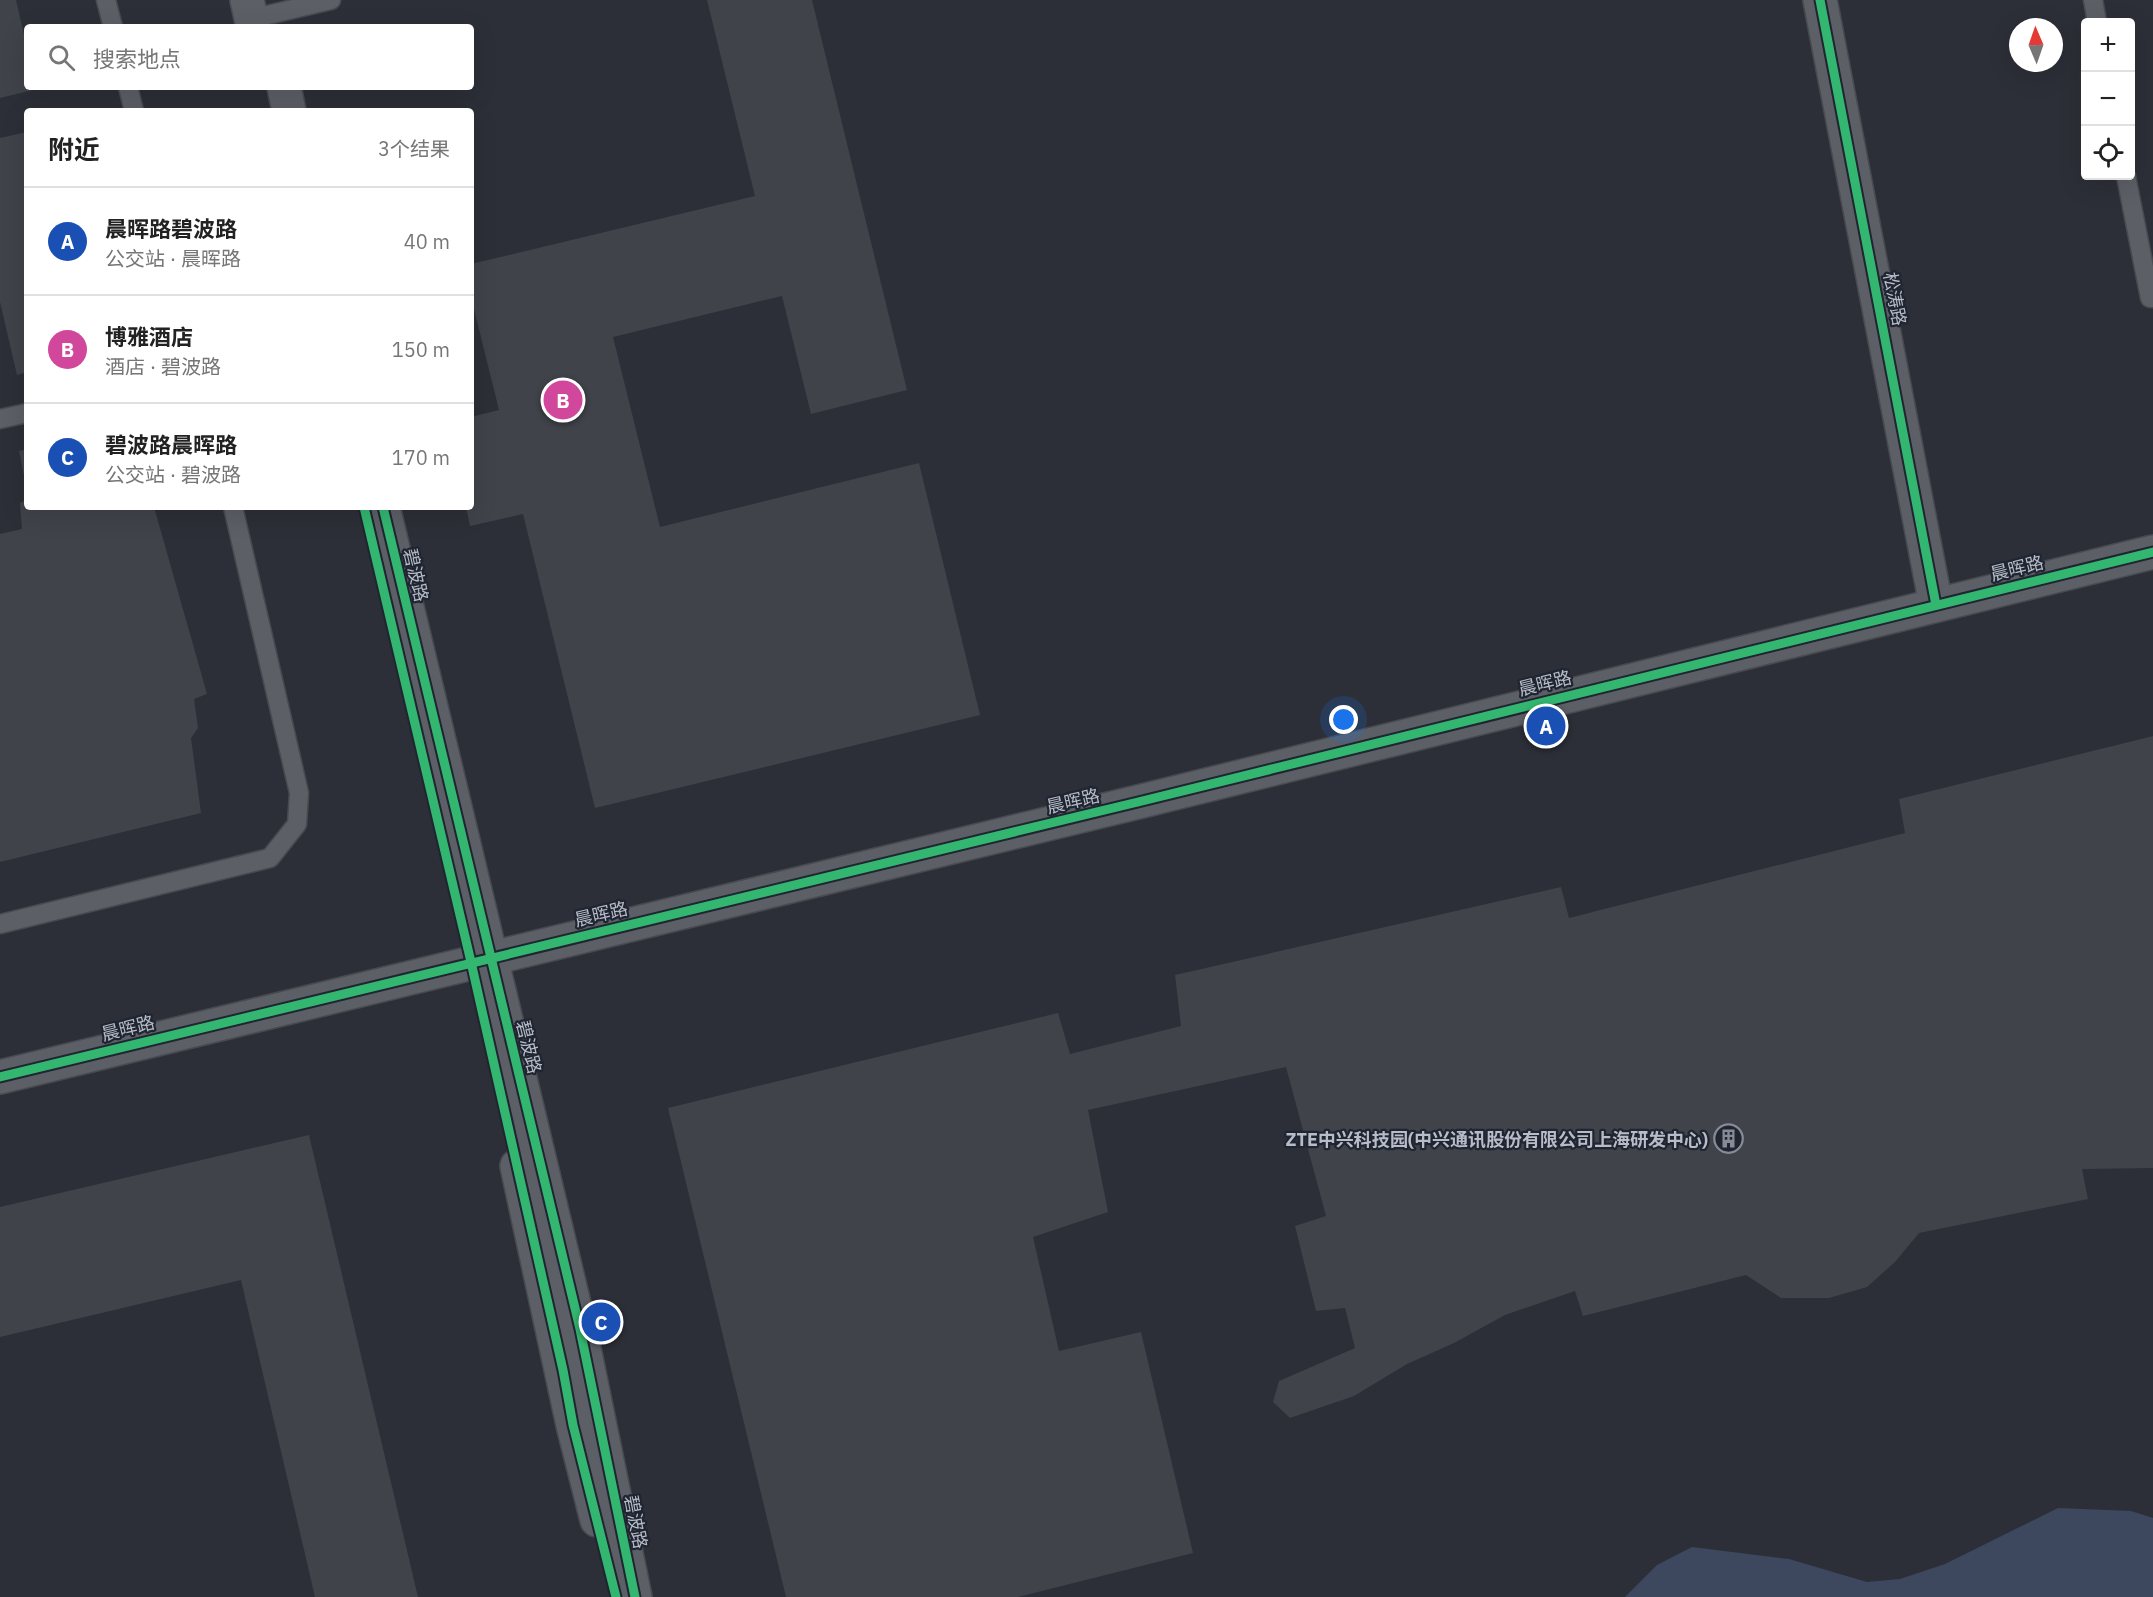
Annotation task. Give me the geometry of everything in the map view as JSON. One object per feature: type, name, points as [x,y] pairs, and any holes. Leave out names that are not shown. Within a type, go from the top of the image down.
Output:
[{"type":"street","name":"松涛路","points":[[1820,0],[1936,605]]},
{"type":"street","points":[[267,90],[271,108]]},
{"type":"street","points":[[285,90],[289,108]]},
{"type":"street","name":"碧波路","points":[[365,510],[481,960],[580,1329],[635,1597]]},
{"type":"street","name":"碧波路","points":[[383,510],[481,960],[564,1370],[573,1425],[616,1597]]},
{"type":"street","name":"晨晖路","points":[[0,1077],[1126,805],[2153,552]]},
{"type":"lane","points":[[106,0],[112,24]]},
{"type":"lane","points":[[258,15],[332,0]]},
{"type":"lane","points":[[2092,0],[2096,18]]},
{"type":"lane","points":[[129,90],[133,108]]},
{"type":"lane","points":[[2127,180],[2150,298],[2153,298]]},
{"type":"lane","points":[[0,419],[24,414]]},
{"type":"lane","points":[[0,924],[270,858],[297,824],[299,793],[234,510]]},
{"type":"water","points":[[2058,1508],[2131,1511],[2153,1518],[2153,1597],[1625,1597],[1657,1565],[1692,1547],[1789,1559],[1867,1582],[1900,1579],[1945,1564]]},
{"type":"building","points":[[0,0],[16,0],[24,35],[24,90],[33,90],[0,98]]},
{"type":"building","points":[[707,0],[812,0],[907,390],[811,414],[782,296],[613,337],[660,527],[919,463],[980,715],[595,808],[523,514],[470,526],[467,510],[474,510],[474,416],[499,410],[474,309],[474,263],[755,196]]},
{"type":"building","points":[[24,133],[24,373],[17,375],[0,302],[0,138]]},
{"type":"building","points":[[24,450],[24,476],[19,451]]},
{"type":"building","points":[[24,501],[24,510],[155,510],[207,694],[194,699],[198,728],[191,738],[201,813],[0,862],[0,534],[22,529],[20,503]]},
{"type":"building","name":"ZTE中兴科技园(中兴通讯股份有限公司上海研发中心)","points":[[2153,736],[2153,1168],[2082,1169],[2088,1199],[1919,1233],[1895,1262],[1867,1287],[1829,1298],[1781,1298],[1746,1275],[1583,1316],[1575,1291],[1505,1315],[1454,1343],[1407,1364],[1354,1396],[1290,1418],[1273,1402],[1279,1381],[1355,1348],[1345,1308],[1316,1311],[1295,1226],[1326,1216],[1286,1067],[1088,1110],[1108,1212],[1033,1237],[1059,1351],[1141,1332],[1193,1553],[1018,1597],[786,1597],[668,1108],[1058,1013],[1070,1054],[1181,1026],[1175,975],[1561,887],[1569,918],[1905,833],[1899,799]]},
{"type":"building","points":[[309,1135],[418,1597],[315,1597],[241,1280],[0,1337],[0,1207]]},
{"type":"cycle path","points":[[1820,0],[1936,605]]},
{"type":"cycle path","points":[[365,510],[471,962],[563,1370],[573,1425],[616,1597]]},
{"type":"cycle path","points":[[384,510],[580,1329],[635,1597]]},
{"type":"cycle path","points":[[0,1077],[1138,802],[2153,552]]},
{"type":"place","name":"博雅酒店","points":[[563,400]]},
{"type":"place","name":"晨晖路碧波路","points":[[1546,726]]},
{"type":"place","name":"ZTE中兴科技园(中兴通讯股份有限公司上海研发中心)","points":[[1729,1139]]},
{"type":"place","name":"碧波路晨晖路","points":[[601,1322]]}]
